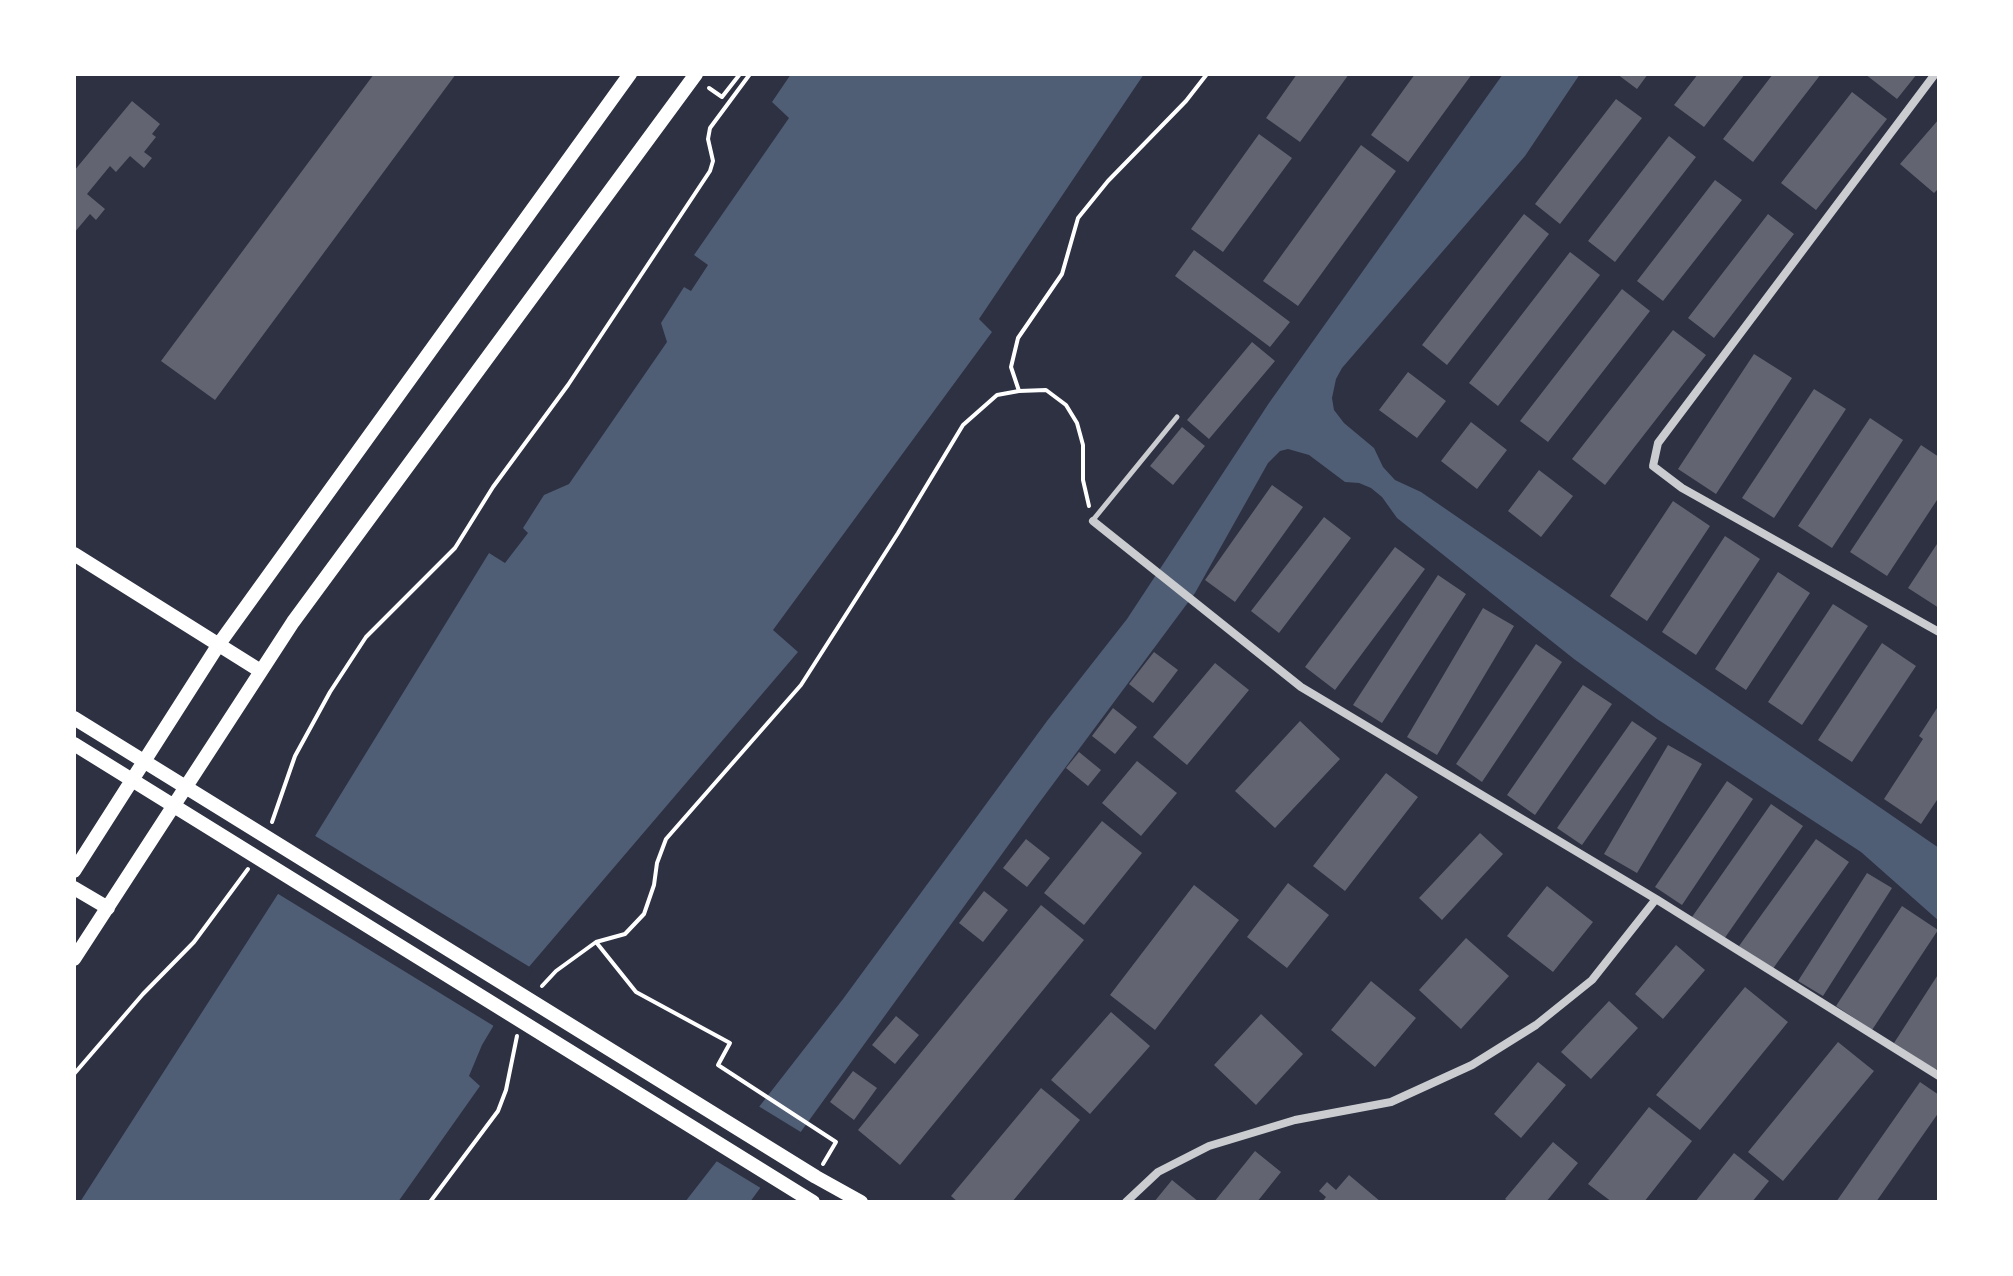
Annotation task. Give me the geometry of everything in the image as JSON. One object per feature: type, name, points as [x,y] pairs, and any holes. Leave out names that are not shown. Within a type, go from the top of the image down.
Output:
[{"type":"main road","points":[[74,871],[219,644],[630,74]]},
{"type":"main road","points":[[74,959],[259,670],[696,74]]},
{"type":"main road","points":[[74,554],[259,670]]},
{"type":"main road","points":[[74,718],[819,1171],[861,1202]]},
{"type":"main road","points":[[74,744],[809,1199]]},
{"type":"main road","points":[[74,888],[108,908]]},
{"type":"street","points":[[1935,74],[1658,443],[1653,466],[1682,488],[1939,632]]},
{"type":"street","points":[[1093,521],[1301,687],[1656,899],[1939,1076]]},
{"type":"street","points":[[1126,1202],[1158,1172],[1209,1146],[1295,1120],[1391,1102],[1472,1065],[1536,1025],[1592,980],[1656,899]]},
{"type":"lane","points":[[1093,521],[1177,417]]},
{"type":"path","points":[[722,97],[740,74]]},
{"type":"path","points":[[266,835],[295,756],[330,692],[366,637],[455,548],[493,487],[568,385],[710,171],[713,161],[708,139],[710,128],[750,74]]},
{"type":"path","points":[[1019,391],[1011,367],[1018,338],[1062,274],[1078,218],[1207,74]]},
{"type":"path","points":[[539,988],[566,963],[596,942],[625,934],[644,914],[666,839],[801,685],[963,425],[997,395],[1046,390],[1066,405],[1077,423],[1083,445],[1083,480],[1093,521]]},
{"type":"path","points":[[74,1074],[143,994],[194,942],[253,861]]},
{"type":"path","points":[[596,942],[636,992],[730,1043],[718,1065],[836,1142],[819,1171]]},
{"type":"path","points":[[430,1202],[498,1111],[506,1090],[518,1031]]},
{"type":"water","points":[[791,74],[1144,74],[979,319],[992,332],[773,630],[798,652],[528,968],[482,1045],[469,1076],[480,1086],[398,1202],[80,1202],[312,841],[489,553],[505,563],[528,533],[523,528],[544,495],[569,484],[667,342],[661,323],[684,287],[691,291],[708,265],[694,255],[789,118],[772,102]]},
{"type":"water","points":[[1503,74],[1580,74],[1525,156],[1342,368],[1332,398],[1334,410],[1344,423],[1374,448],[1383,467],[1395,480],[1421,492],[1939,848],[1939,921],[1861,852],[1657,719],[1574,659],[1397,518],[1382,497],[1371,488],[1345,482],[1309,455],[1288,449],[1280,451],[1268,463],[1195,593],[750,1202],[685,1202],[843,999],[1047,721],[1127,619],[1269,403]]},
{"type":"pier","points":[[312,834],[533,969],[497,1028],[275,892]]},
{"type":"pier","points":[[755,1104],[804,1134],[764,1190],[713,1159]]},
{"type":"building","points":[[374,74],[456,74],[215,400],[161,361]]},
{"type":"building","points":[[1297,74],[1349,74],[1300,142],[1266,118]]},
{"type":"building","points":[[1415,74],[1472,74],[1408,162],[1371,135]]},
{"type":"building","points":[[1617,74],[1648,74],[1637,89]]},
{"type":"building","points":[[1698,74],[1745,74],[1704,127],[1674,105]]},
{"type":"building","points":[[1773,74],[1821,74],[1753,162],[1723,139]]},
{"type":"building","points":[[1865,74],[1917,74],[1897,99]]},
{"type":"building","points":[[1852,92],[1887,119],[1816,210],[1781,183]]},
{"type":"building","points":[[1616,99],[1642,118],[1560,224],[1535,204]]},
{"type":"building","points":[[132,101],[160,124],[152,134],[156,137],[144,152],[152,158],[144,168],[130,156],[116,172],[110,166],[87,194],[105,209],[96,220],[90,214],[74,233],[74,171]]},
{"type":"building","points":[[1939,119],[1939,188],[1934,193],[1900,164]]},
{"type":"building","points":[[1259,134],[1292,158],[1223,252],[1191,229]]},
{"type":"building","points":[[1669,136],[1696,157],[1615,262],[1588,241]]},
{"type":"building","points":[[1361,145],[1396,171],[1298,306],[1263,281]]},
{"type":"building","points":[[1715,180],[1742,200],[1663,301],[1637,281]]},
{"type":"building","points":[[1524,214],[1549,234],[1447,365],[1422,345]]},
{"type":"building","points":[[1768,214],[1794,234],[1714,338],[1688,318]]},
{"type":"building","points":[[1194,250],[1290,322],[1270,347],[1175,276]]},
{"type":"building","points":[[1570,252],[1600,275],[1498,406],[1469,383]]},
{"type":"building","points":[[1622,289],[1650,311],[1548,442],[1520,421]]},
{"type":"building","points":[[1673,330],[1706,355],[1605,485],[1572,459]]},
{"type":"building","points":[[1252,342],[1275,361],[1209,439],[1187,420]]},
{"type":"building","points":[[1754,354],[1792,378],[1716,494],[1678,469]]},
{"type":"building","points":[[1408,372],[1446,401],[1417,438],[1379,410]]},
{"type":"building","points":[[1814,389],[1846,409],[1774,518],[1742,498]]},
{"type":"building","points":[[1870,418],[1903,440],[1832,548],[1798,526]]},
{"type":"building","points":[[1471,422],[1507,450],[1477,489],[1441,461]]},
{"type":"building","points":[[1182,427],[1205,446],[1173,485],[1150,466]]},
{"type":"building","points":[[1921,445],[1939,457],[1939,497],[1887,576],[1850,552]]},
{"type":"building","points":[[1539,470],[1573,496],[1541,537],[1508,511]]},
{"type":"building","points":[[1272,485],[1303,507],[1235,602],[1205,580]]},
{"type":"building","points":[[1673,501],[1710,526],[1647,621],[1610,596]]},
{"type":"building","points":[[1324,517],[1351,538],[1279,633],[1251,611]]},
{"type":"building","points":[[1725,536],[1760,559],[1696,655],[1662,632]]},
{"type":"building","points":[[1939,541],[1939,608],[1908,588]]},
{"type":"building","points":[[1395,547],[1425,569],[1335,690],[1305,667]]},
{"type":"building","points":[[1778,572],[1810,593],[1746,690],[1715,669]]},
{"type":"building","points":[[1438,575],[1466,594],[1382,723],[1353,705]]},
{"type":"building","points":[[1833,604],[1868,626],[1802,725],[1768,702]]},
{"type":"building","points":[[1483,608],[1514,626],[1437,755],[1407,737]]},
{"type":"building","points":[[1882,643],[1916,666],[1852,762],[1818,740]]},
{"type":"building","points":[[1536,644],[1562,662],[1482,782],[1456,764]]},
{"type":"building","points":[[1154,652],[1178,670],[1153,703],[1129,684]]},
{"type":"building","points":[[1215,663],[1249,690],[1187,765],[1153,737]]},
{"type":"building","points":[[1583,685],[1612,704],[1535,815],[1507,795]]},
{"type":"building","points":[[1939,705],[1939,797],[1921,824],[1884,799],[1923,739],[1919,736]]},
{"type":"building","points":[[1113,708],[1137,727],[1115,754],[1092,736]]},
{"type":"building","points":[[1300,721],[1340,759],[1275,828],[1235,791]]},
{"type":"building","points":[[1632,721],[1657,738],[1582,845],[1557,828]]},
{"type":"building","points":[[1668,745],[1702,764],[1637,873],[1604,854]]},
{"type":"building","points":[[1079,752],[1101,770],[1088,786],[1066,768]]},
{"type":"building","points":[[1137,761],[1177,793],[1141,836],[1102,803]]},
{"type":"building","points":[[1386,773],[1418,797],[1345,891],[1313,866]]},
{"type":"building","points":[[1727,781],[1753,799],[1682,905],[1655,887]]},
{"type":"building","points":[[1771,804],[1803,826],[1724,939],[1692,917]]},
{"type":"building","points":[[1102,821],[1142,853],[1084,925],[1044,893]]},
{"type":"building","points":[[1480,833],[1503,854],[1442,920],[1419,898]]},
{"type":"building","points":[[1026,839],[1050,858],[1027,887],[1003,868]]},
{"type":"building","points":[[1816,839],[1849,862],[1772,970],[1739,946]]},
{"type":"building","points":[[1867,873],[1892,888],[1823,996],[1798,981]]},
{"type":"building","points":[[1288,883],[1329,915],[1287,968],[1247,937]]},
{"type":"building","points":[[1194,885],[1239,920],[1155,1030],[1110,995]]},
{"type":"building","points":[[1547,886],[1593,922],[1553,972],[1507,936]]},
{"type":"building","points":[[984,891],[1008,910],[983,942],[959,923]]},
{"type":"building","points":[[1041,905],[1084,940],[900,1165],[858,1130]]},
{"type":"building","points":[[1902,906],[1938,930],[1872,1030],[1836,1006]]},
{"type":"building","points":[[1466,938],[1509,976],[1461,1029],[1419,990]]},
{"type":"building","points":[[1676,945],[1705,970],[1663,1019],[1635,994]]},
{"type":"building","points":[[1939,973],[1939,1065],[1936,1070],[1894,1043]]},
{"type":"building","points":[[1371,981],[1416,1018],[1375,1067],[1331,1030]]},
{"type":"building","points":[[1745,987],[1788,1022],[1700,1130],[1656,1095]]},
{"type":"building","points":[[1609,1001],[1638,1028],[1591,1079],[1561,1052]]},
{"type":"building","points":[[1111,1012],[1150,1046],[1090,1114],[1051,1080]]},
{"type":"building","points":[[1261,1014],[1303,1054],[1256,1105],[1214,1065]]},
{"type":"building","points":[[896,1016],[919,1035],[895,1064],[872,1045]]},
{"type":"building","points":[[1838,1042],[1874,1071],[1783,1181],[1748,1152]]},
{"type":"building","points":[[1538,1062],[1566,1085],[1521,1138],[1494,1114]]},
{"type":"building","points":[[853,1071],[877,1088],[854,1120],[830,1102]]},
{"type":"building","points":[[1920,1082],[1939,1095],[1939,1112],[1876,1202],[1836,1202]]},
{"type":"building","points":[[1041,1088],[1080,1120],[1012,1202],[958,1202],[951,1196]]},
{"type":"building","points":[[1649,1107],[1692,1141],[1644,1202],[1612,1202],[1588,1184]]},
{"type":"building","points":[[1553,1142],[1578,1163],[1546,1202],[1509,1202],[1505,1199]]},
{"type":"building","points":[[1255,1151],[1281,1172],[1257,1202],[1214,1202]]},
{"type":"building","points":[[1734,1153],[1769,1181],[1752,1202],[1695,1202]]},
{"type":"building","points":[[1349,1175],[1381,1202],[1322,1202],[1326,1197],[1319,1191],[1327,1182],[1336,1190]]},
{"type":"building","points":[[1172,1180],[1199,1202],[1154,1202]]}]
